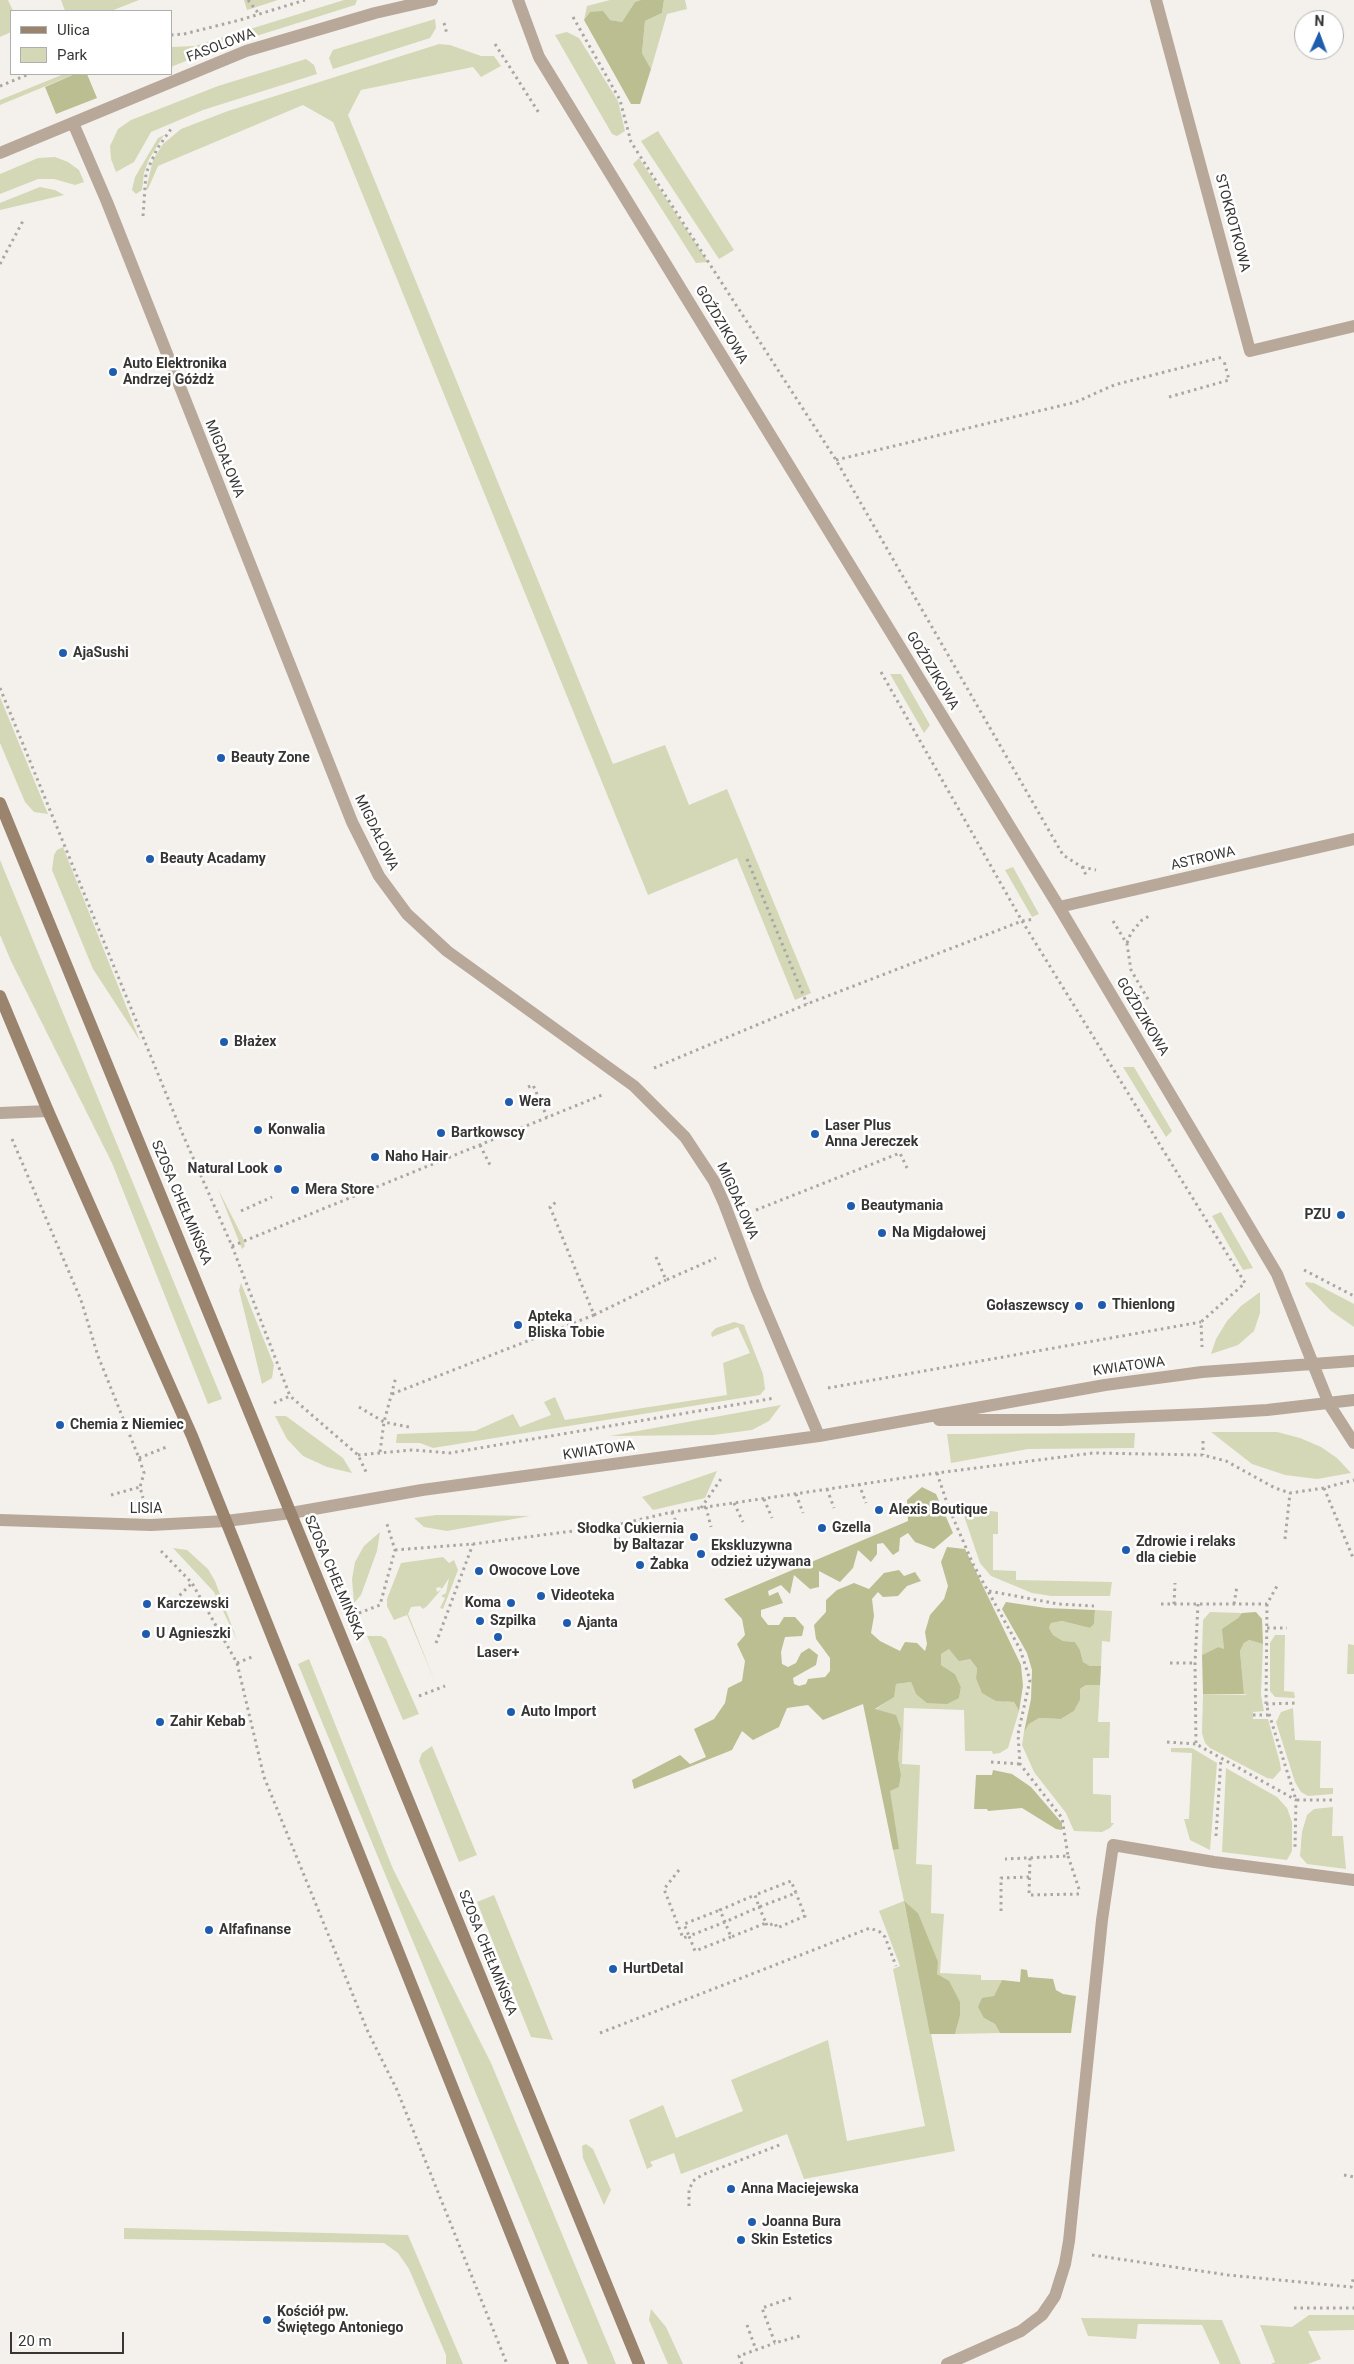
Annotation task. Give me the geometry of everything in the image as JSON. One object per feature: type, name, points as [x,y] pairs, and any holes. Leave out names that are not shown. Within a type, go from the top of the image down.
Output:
[{"type":"main road","name":"SZOSA CHEŁMIŃSKA","points":[[0,803],[640,2364]]},
{"type":"main road","points":[[0,996],[48,1111],[192,1436],[564,2364]]},
{"type":"street","name":"FASOLOWA","points":[[0,153],[246,51],[375,13],[432,0]]},
{"type":"street","name":"GOŹDZIKOWA","points":[[518,0],[539,57],[1059,907],[1277,1274],[1329,1404],[1354,1443]]},
{"type":"street","name":"STOKROTKOWA","points":[[1156,0],[1250,351],[1354,326]]},
{"type":"street","name":"MIGDAŁOWA","points":[[73,123],[107,202],[352,822],[379,876],[407,914],[447,951],[634,1086],[685,1137],[714,1181],[724,1203],[757,1290],[819,1436]]},
{"type":"street","name":"ASTROWA","points":[[1059,907],[1354,839]]},
{"type":"street","points":[[1,1113],[48,1111]]},
{"type":"street","name":"KWIATOWA","points":[[291,1513],[422,1490],[819,1436],[1096,1386],[1202,1372],[1312,1362],[1354,1361]]},
{"type":"street","name":"KWIATOWA","points":[[911,1420],[1014,1420],[1202,1414],[1329,1404],[1354,1400]]},
{"type":"street","name":"LISIA","points":[[0,1520],[151,1525],[226,1521],[291,1513]]},
{"type":"street","points":[[947,2364],[1022,2331],[1042,2315],[1055,2296],[1065,2264],[1102,1920],[1113,1845],[1214,1862],[1354,1880]]},
{"type":"path","points":[[248,0],[259,14]]},
{"type":"path","points":[[172,35],[184,34],[305,0]]},
{"type":"path","points":[[572,16],[620,100],[631,142],[836,460],[1063,855],[1082,867],[1127,944],[1130,970],[1150,1004]]},
{"type":"path","points":[[495,44],[543,119]]},
{"type":"path","points":[[0,86],[27,75]]},
{"type":"path","points":[[143,221],[146,173],[157,149],[171,129]]},
{"type":"path","points":[[0,264],[24,219]]},
{"type":"path","points":[[836,460],[1076,402],[1114,385],[1223,357]]},
{"type":"path","points":[[1169,397],[1229,380]]},
{"type":"path","points":[[877,664],[1022,921],[1245,1283],[1202,1322],[1202,1372]]},
{"type":"path","points":[[0,688],[183,1135],[232,1246],[290,1396],[358,1455],[378,1498],[394,1550],[380,1605],[355,1614]]},
{"type":"path","points":[[747,858],[807,1004]]},
{"type":"path","points":[[528,1087],[533,1085],[547,1117]]},
{"type":"path","points":[[598,1087],[606,1093]]},
{"type":"path","points":[[1,1113],[80,1300],[98,1356],[139,1458],[144,1473],[140,1487],[159,1550],[192,1583],[237,1663],[264,1777],[368,2032],[397,2090],[507,2364]]},
{"type":"path","points":[[480,1144],[491,1167]]},
{"type":"path","points":[[750,1204],[753,1211],[900,1153],[907,1168]]},
{"type":"path","points":[[241,1211],[272,1198]]},
{"type":"path","points":[[556,1202],[550,1207],[594,1314]]},
{"type":"path","points":[[392,1394],[594,1314],[721,1256]]},
{"type":"path","points":[[656,1257],[666,1280]]},
{"type":"path","points":[[1302,1269],[1354,1296]]},
{"type":"path","points":[[380,1452],[384,1422],[396,1377]]},
{"type":"path","points":[[822,1381],[828,1388]]},
{"type":"path","points":[[772,1391],[773,1398]]},
{"type":"path","points":[[251,1412],[290,1396]]},
{"type":"path","points":[[359,1407],[384,1422],[410,1427]]},
{"type":"path","points":[[1202,1414],[1203,1455]]},
{"type":"path","points":[[139,1458],[192,1436]]},
{"type":"path","points":[[394,1550],[473,1544],[612,1526],[672,1512],[764,1498],[1093,1453],[1203,1455],[1226,1461],[1275,1488],[1290,1493],[1324,1488],[1354,1480]]},
{"type":"path","points":[[937,1473],[973,1564],[1020,1649],[1030,1680],[1018,1734],[1020,1764],[1062,1818],[1068,1856],[1005,1859]]},
{"type":"path","points":[[858,1484],[866,1503]]},
{"type":"path","points":[[104,1495],[113,1495],[140,1487]]},
{"type":"path","points":[[1324,1488],[1354,1560]]},
{"type":"path","points":[[827,1489],[834,1508]]},
{"type":"path","points":[[1285,1539],[1290,1493]]},
{"type":"path","points":[[796,1494],[802,1513]]},
{"type":"path","points":[[764,1498],[772,1518]]},
{"type":"path","points":[[734,1503],[743,1522]]},
{"type":"path","points":[[706,1507],[711,1527]]},
{"type":"path","points":[[672,1512],[680,1532]]},
{"type":"path","points":[[640,1520],[648,1538]]},
{"type":"path","points":[[612,1526],[620,1542]]},
{"type":"path","points":[[436,1643],[473,1544]]},
{"type":"path","points":[[175,1600],[192,1583]]},
{"type":"path","points":[[1174,1604],[1175,1583]]},
{"type":"path","points":[[1234,1604],[1236,1586]]},
{"type":"path","points":[[1277,1586],[1267,1604],[1266,1704],[1296,1800],[1295,1872]]},
{"type":"path","points":[[988,1591],[1058,1604],[1094,1606]]},
{"type":"path","points":[[1162,1604],[1267,1604]]},
{"type":"path","points":[[1196,1744],[1195,1662],[1198,1604]]},
{"type":"path","points":[[1267,1628],[1287,1628]]},
{"type":"path","points":[[237,1663],[249,1658]]},
{"type":"path","points":[[1170,1663],[1195,1662]]},
{"type":"path","points":[[419,1696],[445,1686]]},
{"type":"path","points":[[1266,1704],[1298,1703]]},
{"type":"path","points":[[1253,1715],[1269,1714]]},
{"type":"path","points":[[1167,1742],[1196,1744],[1296,1800],[1335,1800]]},
{"type":"path","points":[[1214,1862],[1221,1758]]},
{"type":"path","points":[[990,1762],[1020,1764]]},
{"type":"path","points":[[1030,1858],[1029,1895],[1081,1894]]},
{"type":"path","points":[[678,1870],[664,1889],[683,1938],[796,1893]]},
{"type":"path","points":[[1001,1911],[1001,1878],[1029,1877]]},
{"type":"path","points":[[755,1895],[759,1907],[766,1923],[767,1926],[775,1923],[777,1928],[805,1916],[791,1881],[755,1895],[684,1924],[695,1951],[766,1923]]},
{"type":"path","points":[[720,1910],[731,1937]]},
{"type":"path","points":[[600,2033],[870,1928],[875,1929],[885,1938],[896,1966]]},
{"type":"path","points":[[689,2206],[689,2190],[693,2181],[702,2175],[782,2144]]},
{"type":"path","points":[[1344,2175],[1354,2177]]},
{"type":"path","points":[[1106,2257],[1228,2275],[1352,2286],[1354,2276]]},
{"type":"path","points":[[775,2343],[762,2308],[791,2298]]},
{"type":"path","points":[[1294,2308],[1354,2308]]},
{"type":"path","points":[[747,2325],[756,2350]]},
{"type":"path","points":[[742,2364],[739,2356],[802,2334]]},
{"type":"green space","points":[[0,0],[8,0],[13,10],[10,10],[10,32],[0,37]]},
{"type":"green space","points":[[61,0],[139,0],[114,10],[65,10]]},
{"type":"green space","points":[[244,0],[278,0],[247,10]]},
{"type":"green space","points":[[344,0],[357,0],[355,5],[218,48],[172,67],[172,47],[195,46]]},
{"type":"green space","points":[[610,0],[641,0],[635,2],[622,22],[610,20],[590,12],[584,20],[587,6]]},
{"type":"green space","points":[[641,0],[664,0],[662,13],[645,21],[642,53],[651,69],[640,104],[631,104],[584,20],[590,12],[603,11],[610,20],[622,22],[635,2]]},
{"type":"green space","points":[[664,0],[685,0],[687,9],[667,14],[651,69],[642,53],[645,21],[662,13]]},
{"type":"green space","points":[[435,19],[436,28],[430,38],[333,69],[329,58],[333,50]]},
{"type":"green space","points":[[567,32],[579,38],[618,101],[625,131],[617,136],[612,134],[555,35]]},
{"type":"green space","points":[[439,44],[450,45],[481,56],[494,56],[501,66],[481,77],[473,67],[361,90],[348,115],[613,764],[665,745],[689,805],[727,789],[811,993],[795,1000],[737,858],[648,895],[333,122],[303,105],[158,166],[148,189],[146,189],[153,160],[163,144],[181,129],[228,111]]},
{"type":"green space","points":[[306,59],[314,65],[317,74],[203,110],[151,132],[134,162],[116,172],[111,159],[110,146],[118,129],[131,120],[218,86]]},
{"type":"green space","points":[[62,75],[73,75],[0,105],[0,100]]},
{"type":"green space","points":[[73,75],[87,75],[97,98],[56,114],[45,87]]},
{"type":"green space","points":[[658,131],[734,250],[719,259],[641,141]]},
{"type":"green space","points":[[164,135],[149,159],[144,173],[142,190],[136,194],[132,190],[135,177],[158,138]]},
{"type":"green space","points":[[55,157],[68,162],[79,170],[84,182],[75,185],[54,179],[38,179],[0,194],[0,174],[38,158]]},
{"type":"green space","points":[[639,158],[708,262],[696,263],[633,164]]},
{"type":"green space","points":[[40,187],[55,190],[64,195],[0,210],[0,203]]},
{"type":"green space","points":[[890,674],[901,674],[930,725],[924,733]]},
{"type":"green space","points":[[0,697],[48,814],[34,812],[25,802],[0,743]]},
{"type":"green space","points":[[63,847],[140,1041],[93,969],[52,870],[54,855],[57,850]]},
{"type":"green space","points":[[0,860],[222,1399],[208,1404],[112,1163],[11,961],[0,935]]},
{"type":"green space","points":[[1013,867],[1039,914],[1032,917],[1005,870]]},
{"type":"green space","points":[[1123,1067],[1134,1067],[1172,1131],[1166,1137]]},
{"type":"green space","points":[[218,1189],[243,1238],[245,1246],[242,1249]]},
{"type":"green space","points":[[1221,1212],[1253,1268],[1243,1270],[1212,1216]]},
{"type":"green space","points":[[1306,1282],[1314,1283],[1354,1304],[1354,1327],[1331,1311],[1305,1284]]},
{"type":"green space","points":[[241,1283],[274,1365],[272,1378],[262,1384],[239,1290]]},
{"type":"green space","points":[[1260,1292],[1260,1313],[1254,1331],[1238,1345],[1211,1354],[1216,1339],[1227,1321],[1241,1306]]},
{"type":"green space","points":[[734,1322],[744,1325],[763,1374],[765,1389],[760,1395],[433,1448],[420,1443],[396,1443],[397,1434],[475,1431],[513,1414],[520,1427],[551,1415],[544,1402],[555,1397],[565,1420],[727,1395],[723,1363],[750,1353],[738,1327],[712,1337],[711,1333],[716,1328]]},
{"type":"green space","points":[[781,1405],[769,1421],[752,1430],[714,1435],[610,1436]]},
{"type":"green space","points":[[275,1416],[286,1416],[343,1458],[352,1473],[327,1467],[303,1456],[287,1439]]},
{"type":"green space","points":[[1211,1432],[1277,1432],[1300,1438],[1321,1447],[1337,1458],[1351,1473],[1317,1479],[1285,1475],[1252,1464]]},
{"type":"green space","points":[[1135,1433],[1134,1448],[1028,1449],[951,1463],[947,1434]]},
{"type":"green space","points":[[717,1471],[705,1498],[653,1510],[642,1497]]},
{"type":"green space","points":[[922,1487],[936,1494],[953,1533],[934,1549],[915,1542],[908,1533],[900,1538],[899,1551],[893,1555],[883,1543],[877,1544],[877,1554],[871,1562],[858,1550],[853,1568],[840,1582],[819,1571],[819,1587],[810,1589],[794,1575],[790,1594],[781,1585],[768,1591],[769,1596],[778,1592],[783,1603],[761,1610],[761,1616],[768,1625],[779,1625],[784,1617],[795,1617],[804,1627],[802,1636],[785,1637],[781,1652],[782,1664],[788,1667],[796,1663],[801,1653],[809,1648],[818,1655],[816,1665],[793,1678],[794,1684],[799,1686],[806,1684],[808,1679],[825,1677],[830,1671],[830,1658],[816,1639],[814,1625],[826,1612],[826,1600],[837,1590],[854,1583],[869,1589],[884,1573],[899,1570],[904,1576],[915,1572],[921,1581],[907,1586],[898,1596],[883,1597],[878,1592],[872,1599],[874,1616],[871,1633],[880,1641],[900,1651],[905,1642],[917,1643],[925,1651],[927,1644],[925,1632],[930,1615],[944,1599],[948,1586],[941,1562],[947,1547],[965,1549],[1021,1665],[1023,1686],[1019,1711],[1014,1702],[996,1701],[982,1693],[976,1678],[977,1668],[970,1659],[959,1661],[949,1649],[941,1654],[941,1665],[955,1674],[961,1687],[959,1698],[947,1704],[927,1703],[916,1694],[911,1682],[896,1684],[894,1697],[875,1709],[896,1715],[901,1729],[898,1758],[901,1775],[899,1787],[890,1791],[899,1849],[893,1850],[863,1704],[823,1720],[808,1705],[787,1708],[779,1727],[753,1740],[742,1731],[732,1750],[634,1789],[632,1780],[680,1755],[690,1764],[706,1757],[694,1729],[714,1719],[725,1703],[728,1688],[742,1681],[745,1661],[737,1644],[745,1635],[742,1619],[724,1599],[908,1521],[907,1500]]},
{"type":"green space","points":[[961,1507],[998,1512],[998,1534],[993,1534],[993,1570],[1016,1571],[1016,1580],[1112,1582],[1110,1596],[1051,1596],[1032,1593],[991,1576],[980,1563]]},
{"type":"green space","points":[[436,1515],[530,1516],[447,1531],[424,1527],[414,1518]]},
{"type":"green space","points":[[380,1532],[377,1551],[361,1595],[354,1603],[352,1579],[355,1562],[364,1546]]},
{"type":"green space","points":[[173,1548],[187,1550],[208,1569],[215,1581],[237,1640],[214,1592]]},
{"type":"green space","points":[[443,1557],[449,1563],[454,1560],[458,1570],[443,1609],[440,1608],[445,1598],[441,1596],[446,1593],[449,1578],[442,1589],[440,1587],[436,1588],[437,1592],[441,1590],[427,1606],[423,1609],[420,1606],[411,1607],[408,1614],[436,1684],[407,1615],[394,1620],[387,1606],[387,1599],[401,1563]]},
{"type":"green space","points":[[1006,1602],[1046,1608],[1095,1610],[1094,1624],[1090,1628],[1062,1621],[1051,1623],[1049,1628],[1053,1635],[1063,1641],[1075,1642],[1080,1650],[1083,1662],[1090,1666],[1101,1666],[1100,1685],[1086,1685],[1080,1689],[1080,1700],[1074,1711],[1061,1719],[1039,1718],[1029,1724],[1024,1732],[1031,1699],[1032,1670],[1027,1653],[1002,1609]]},
{"type":"green space","points":[[1095,1610],[1112,1611],[1110,1642],[1102,1641],[1101,1666],[1090,1666],[1083,1662],[1080,1650],[1075,1642],[1063,1641],[1053,1635],[1049,1628],[1051,1623],[1062,1621],[1090,1628],[1094,1624]]},
{"type":"green space","points":[[1210,1612],[1242,1613],[1223,1629],[1224,1650],[1218,1647],[1202,1655],[1203,1620]]},
{"type":"green space","points":[[1256,1612],[1262,1619],[1263,1644],[1249,1640],[1244,1643],[1240,1651],[1244,1694],[1203,1694],[1202,1655],[1218,1647],[1224,1649],[1222,1629],[1242,1613]]},
{"type":"green space","points":[[1275,1635],[1285,1635],[1284,1691],[1294,1692],[1295,1698],[1275,1697],[1270,1691],[1270,1643]]},
{"type":"green space","points":[[367,1636],[381,1636],[386,1639],[419,1714],[403,1720]]},
{"type":"green space","points":[[1249,1640],[1263,1644],[1261,1695],[1264,1711],[1253,1712],[1253,1719],[1268,1719],[1281,1770],[1273,1779],[1267,1778],[1210,1748],[1205,1743],[1202,1733],[1203,1694],[1248,1695],[1244,1694],[1240,1651],[1244,1643]]},
{"type":"green space","points":[[1348,1644],[1354,1645],[1354,1674],[1347,1674]]},
{"type":"green space","points":[[949,1649],[970,1659],[977,1668],[976,1678],[1006,1702],[1014,1702],[1019,1711],[1008,1748],[1000,1753],[993,1754],[992,1751],[965,1751],[964,1710],[904,1708],[902,1764],[920,1765],[916,1864],[932,1865],[931,1913],[944,1914],[940,1973],[981,1975],[981,1980],[1002,1980],[984,2018],[995,2024],[1000,2033],[955,2034],[960,2016],[937,1974],[918,1913],[904,1902],[955,2151],[804,2179],[787,2134],[681,2174],[674,2153],[650,2162],[653,2166],[647,2169],[629,2120],[663,2105],[676,2138],[743,2111],[731,2080],[828,2040],[847,2141],[925,2126],[893,1969],[900,1966],[879,1911],[904,1901],[893,1850],[898,1849],[889,1791],[899,1787],[901,1775],[898,1758],[901,1729],[875,1710],[893,1697],[896,1684],[911,1682],[916,1694],[959,1698],[961,1687],[955,1674],[941,1665],[940,1654]]},
{"type":"green space","points":[[309,1659],[393,1869],[491,2063],[616,2364],[588,2364],[298,1664]]},
{"type":"green space","points":[[1086,1685],[1100,1685],[1098,1722],[1110,1722],[1109,1758],[1093,1758],[1093,1794],[1111,1795],[1111,1823],[1114,1823],[1110,1828],[1102,1832],[1074,1831],[1066,1813],[1034,1772],[1022,1745],[1024,1732],[1029,1724],[1039,1718],[1061,1719],[1074,1711],[1080,1700],[1080,1689]]},
{"type":"green space","points":[[1293,1708],[1295,1740],[1321,1741],[1320,1788],[1333,1788],[1333,1794],[1308,1796],[1301,1792],[1295,1782],[1276,1722],[1281,1712]]},
{"type":"green space","points":[[432,1746],[477,1855],[459,1862],[419,1761],[422,1753]]},
{"type":"green space","points":[[1171,1748],[1192,1748],[1217,1763],[1210,1850],[1190,1840],[1184,1819],[1189,1819],[1192,1753],[1171,1752]]},
{"type":"green space","points":[[1226,1768],[1277,1797],[1287,1808],[1292,1822],[1292,1851],[1287,1860],[1222,1852]]},
{"type":"green space","points":[[993,1770],[1012,1774],[1031,1787],[1062,1823],[1062,1830],[1056,1829],[1022,1808],[988,1811],[987,1809],[974,1809],[976,1775],[992,1775]]},
{"type":"green space","points":[[1333,1807],[1332,1836],[1343,1836],[1346,1869],[1307,1864],[1300,1856],[1302,1832],[1307,1815],[1314,1809]]},
{"type":"green space","points":[[494,1895],[553,2040],[531,2037],[477,1902]]},
{"type":"green space","points":[[904,1901],[918,1913],[938,1962],[937,1974],[949,1981],[960,2002],[960,2016],[955,2034],[930,2034]]},
{"type":"green space","points":[[1021,1969],[1027,1970],[1028,1977],[1053,1979],[1056,1990],[1063,1994],[1076,1996],[1071,2033],[1000,2033],[995,2024],[984,2018],[978,2007],[982,1998],[994,1996],[1002,1980],[1020,1982]]},
{"type":"green space","points":[[586,2144],[593,2149],[611,2190],[604,2205],[583,2158],[582,2146]]},
{"type":"green space","points":[[124,2228],[408,2235],[463,2364],[446,2364],[446,2355],[409,2269],[398,2253],[384,2243],[124,2239]]},
{"type":"green space","points":[[651,2309],[666,2327],[683,2364],[668,2364],[649,2320]]},
{"type":"green space","points":[[1309,2315],[1354,2315],[1354,2330],[1308,2331],[1321,2359],[1308,2364],[1271,2364],[1275,2362],[1260,2325],[1292,2327]]},
{"type":"green space","points":[[1081,2318],[1222,2320],[1241,2364],[1220,2364],[1202,2325],[1138,2324],[1136,2339],[1088,2336]]},
{"type":"place","name":"Auto Elektronika Andrzej Góżdż","points":[[113,372]]},
{"type":"place","name":"AjaSushi","points":[[63,653]]},
{"type":"place","name":"Beauty Zone","points":[[221,758]]},
{"type":"place","name":"Beauty Acadamy","points":[[150,859]]},
{"type":"place","name":"Błażex","points":[[224,1042]]},
{"type":"place","name":"Wera","points":[[509,1102]]},
{"type":"place","name":"Konwalia","points":[[258,1130]]},
{"type":"place","name":"Bartkowscy","points":[[441,1133]]},
{"type":"place","name":"Laser Plus Anna Jereczek","points":[[815,1134]]},
{"type":"place","name":"Naho Hair","points":[[375,1157]]},
{"type":"place","name":"Natural Look","points":[[278,1169]]},
{"type":"place","name":"Mera Store","points":[[295,1190]]},
{"type":"place","name":"Beautymania","points":[[851,1206]]},
{"type":"place","name":"PZU","points":[[1341,1215]]},
{"type":"place","name":"Na Migdałowej","points":[[882,1233]]},
{"type":"place","name":"Thienlong","points":[[1102,1305]]},
{"type":"place","name":"Gołaszewscy","points":[[1079,1306]]},
{"type":"place","name":"Apteka Bliska Tobie","points":[[518,1325]]},
{"type":"place","name":"Chemia z Niemiec","points":[[60,1425]]},
{"type":"place","name":"Alexis Boutique","points":[[879,1510]]},
{"type":"place","name":"Gzella","points":[[822,1528]]},
{"type":"place","name":"Słodka Cukiernia by Baltazar","points":[[694,1537]]},
{"type":"place","name":"Zdrowie i relaks dla ciebie","points":[[1126,1550]]},
{"type":"place","name":"Ekskluzywna odzież używana","points":[[701,1554]]},
{"type":"place","name":"Żabka","points":[[640,1565]]},
{"type":"place","name":"Owocove Love","points":[[479,1571]]},
{"type":"place","name":"Videoteka","points":[[541,1596]]},
{"type":"place","name":"Koma","points":[[511,1603]]},
{"type":"place","name":"Karczewski","points":[[147,1604]]},
{"type":"place","name":"Szpilka","points":[[480,1621]]},
{"type":"place","name":"Ajanta","points":[[567,1623]]},
{"type":"place","name":"U Agnieszki","points":[[146,1634]]},
{"type":"place","name":"Laser+","points":[[498,1637]]},
{"type":"place","name":"Auto Import","points":[[511,1712]]},
{"type":"place","name":"Zahir Kebab","points":[[160,1722]]},
{"type":"place","name":"Alfafinanse","points":[[209,1930]]},
{"type":"place","name":"HurtDetal","points":[[613,1969]]},
{"type":"place","name":"Anna Maciejewska","points":[[731,2189]]},
{"type":"place","name":"Joanna Bura","points":[[752,2222]]},
{"type":"place","name":"Skin Estetics","points":[[741,2240]]},
{"type":"place","name":"Kościół pw. Świętego Antoniego","points":[[267,2320]]}]
